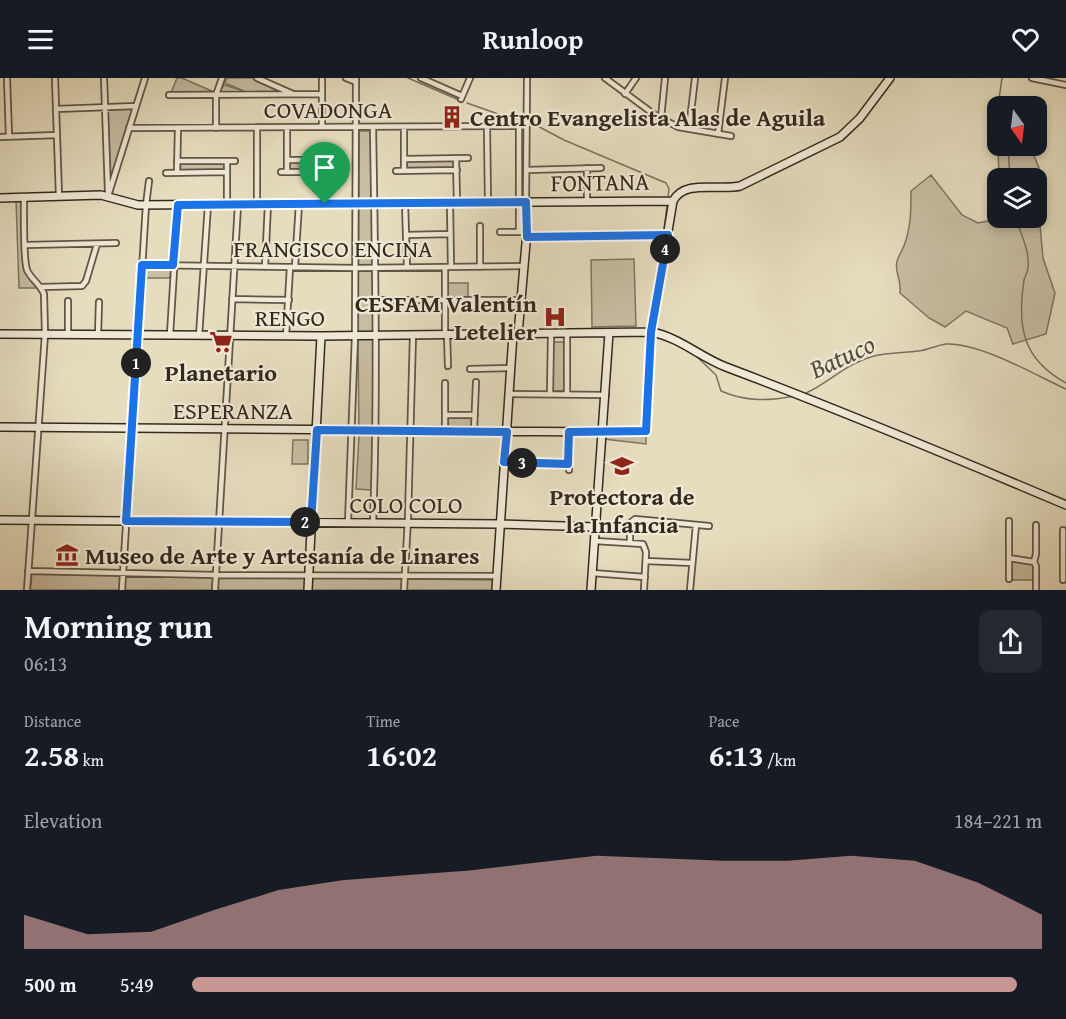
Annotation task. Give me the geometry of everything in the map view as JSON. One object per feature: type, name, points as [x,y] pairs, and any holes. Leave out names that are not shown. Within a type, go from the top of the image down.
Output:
[{"type":"street","points":[[7,78],[9,136]]},
{"type":"street","points":[[55,78],[59,196]]},
{"type":"street","points":[[104,78],[108,196]]},
{"type":"street","points":[[108,196],[145,78]]},
{"type":"street","points":[[216,128],[216,95],[222,78]]},
{"type":"street","points":[[257,78],[294,94]]},
{"type":"street","points":[[322,78],[322,127]]},
{"type":"street","points":[[346,78],[356,80],[357,204],[348,524]]},
{"type":"street","points":[[421,78],[462,97],[470,78]]},
{"type":"street","points":[[523,202],[526,170],[527,78]]},
{"type":"street","points":[[605,78],[625,94],[678,127],[731,136]]},
{"type":"street","points":[[625,94],[636,78]]},
{"type":"street","points":[[661,118],[665,78]]},
{"type":"street","points":[[689,129],[695,78]]},
{"type":"street","points":[[718,135],[725,78]]},
{"type":"street","points":[[651,332],[673,201],[679,193],[686,188],[740,186],[834,141],[856,123],[890,78]]},
{"type":"street","points":[[1032,78],[1066,85]]},
{"type":"street","points":[[169,95],[322,94]]},
{"type":"street","points":[[56,109],[136,106]]},
{"type":"street","name":"COVADONGA","points":[[129,128],[526,126]]},
{"type":"street","points":[[257,127],[257,204]]},
{"type":"street","points":[[287,127],[287,160],[284,172],[325,172]]},
{"type":"street","points":[[373,127],[377,336],[377,430],[373,524]]},
{"type":"street","points":[[404,127],[404,171]]},
{"type":"street","points":[[487,127],[488,202]]},
{"type":"street","points":[[496,590],[511,368],[524,266],[519,127]]},
{"type":"street","points":[[177,173],[178,128]]},
{"type":"street","points":[[0,137],[57,135]]},
{"type":"street","points":[[448,366],[445,300],[457,170],[456,158]]},
{"type":"street","points":[[404,159],[468,158]]},
{"type":"street","points":[[177,161],[235,160]]},
{"type":"street","points":[[287,160],[333,160]]},
{"type":"street","points":[[325,160],[325,204]]},
{"type":"street","points":[[227,161],[227,205]]},
{"type":"street","points":[[586,168],[587,202]]},
{"type":"street","points":[[526,170],[601,168]]},
{"type":"street","points":[[396,171],[457,170]]},
{"type":"street","points":[[166,173],[227,172]]},
{"type":"street","points":[[122,590],[149,181]]},
{"type":"street","name":"FONTANA","points":[[0,198],[108,196],[131,204],[146,205],[673,201]]},
{"type":"street","points":[[24,197],[27,268],[41,287],[44,297],[45,334],[27,590]]},
{"type":"street","points":[[405,203],[407,267]]},
{"type":"street","points":[[265,267],[268,204]]},
{"type":"street","points":[[286,336],[299,204]]},
{"type":"street","points":[[170,335],[178,205]]},
{"type":"street","points":[[199,336],[208,205]]},
{"type":"street","points":[[215,590],[238,205]]},
{"type":"street","points":[[480,226],[480,267]]},
{"type":"street","points":[[500,232],[668,235]]},
{"type":"street","points":[[406,235],[450,234]]},
{"type":"street","points":[[26,245],[116,243]]},
{"type":"street","points":[[41,287],[82,286],[97,244]]},
{"type":"street","name":"FRANCISCO ENCINA","points":[[142,265],[356,268],[524,266]]},
{"type":"street","points":[[232,299],[289,300]]},
{"type":"street","points":[[375,300],[521,300]]},
{"type":"street","points":[[68,301],[68,335]]},
{"type":"street","points":[[98,335],[99,302]]},
{"type":"street","name":"RENGO","points":[[0,334],[377,336],[651,332],[674,339],[712,361],[802,395],[1066,505]]},
{"type":"street","name":"ESPERANZA","points":[[0,427],[507,432],[646,431],[651,332]]},
{"type":"street","points":[[567,333],[567,394]]},
{"type":"street","points":[[591,590],[609,333]]},
{"type":"street","points":[[550,394],[551,334]]},
{"type":"street","points":[[404,590],[413,335]]},
{"type":"street","points":[[308,590],[321,336]]},
{"type":"street","points":[[470,369],[511,368]]},
{"type":"street","points":[[474,431],[476,382]]},
{"type":"street","points":[[445,383],[445,431]]},
{"type":"street","points":[[509,394],[606,395]]},
{"type":"street","points":[[445,415],[475,415]]},
{"type":"street","points":[[569,432],[569,470]]},
{"type":"street","points":[[504,462],[568,464]]},
{"type":"street","points":[[630,543],[630,523],[635,519],[709,526]]},
{"type":"street","name":"COLO COLO","points":[[0,520],[500,524],[596,527]]},
{"type":"street","points":[[1009,521],[1009,579]]},
{"type":"street","points":[[690,590],[696,525]]},
{"type":"street","points":[[1036,525],[1034,562],[1036,590]]},
{"type":"street","points":[[1063,530],[1065,561],[1063,580]]},
{"type":"street","points":[[595,541],[643,544],[646,548],[644,590]]},
{"type":"street","points":[[1009,558],[1034,562]]},
{"type":"street","points":[[646,561],[692,563]]},
{"type":"street","points":[[28,571],[216,575],[497,576]]},
{"type":"street","points":[[592,573],[645,577]]},
{"type":"shaded area","points":[[177,78],[182,78],[214,92],[171,93]]},
{"type":"shaded area","points":[[227,78],[253,78],[289,94],[218,94],[224,85],[244,91],[225,83]]},
{"type":"shaded area","points":[[133,108],[109,189],[106,109]]},
{"type":"shaded area","points":[[525,128],[526,231],[521,231],[520,129]]},
{"type":"shaded area","points":[[359,131],[371,131],[374,333],[358,333]]},
{"type":"shaded area","points":[[998,156],[1034,156],[1039,168],[999,168]]},
{"type":"shaded area","points":[[455,159],[455,169],[405,170],[405,160]]},
{"type":"shaded area","points":[[323,161],[323,170],[288,171],[289,162]]},
{"type":"shaded area","points":[[179,163],[226,163],[226,171],[179,171]]},
{"type":"shaded area","points":[[931,175],[962,215],[978,223],[987,221],[987,228],[1040,228],[1043,258],[1055,293],[1046,334],[1013,344],[1007,328],[966,311],[945,327],[929,318],[900,293],[896,269],[908,230],[911,191]]},
{"type":"shaded area","points":[[16,200],[21,200],[25,268],[28,277],[38,288],[19,288]]},
{"type":"shaded area","points":[[634,259],[636,326],[592,327],[591,260]]},
{"type":"shaded area","points":[[144,267],[171,268],[170,278],[144,278]]},
{"type":"shaded area","points":[[448,283],[468,283],[468,297],[448,298]]},
{"type":"shaded area","points":[[358,338],[374,338],[375,436],[371,490],[356,489],[359,436]]},
{"type":"shaded area","points":[[552,342],[565,342],[566,391],[551,391]]},
{"type":"shaded area","points":[[446,416],[474,416],[474,430],[445,430]]},
{"type":"shaded area","points":[[646,432],[646,444],[604,439],[604,433]]},
{"type":"shaded area","points":[[293,440],[308,440],[308,464],[292,464]]},
{"type":"shaded area","points":[[1010,559],[1031,562],[1034,565],[1034,580],[1010,580]]},
{"type":"shaded area","points":[[32,574],[493,580],[492,590],[30,590]]},
{"type":"waterway","name":"Batuco","points":[[408,78],[459,100]]},
{"type":"waterway","points":[[999,96],[1002,78]]},
{"type":"waterway","name":"Batuco","points":[[467,103],[523,120]]},
{"type":"waterway","name":"Batuco","points":[[530,122],[564,140],[666,183],[669,189],[668,197]]},
{"type":"waterway","points":[[1009,156],[1009,168]]},
{"type":"waterway","name":"Batuco","points":[[664,231],[667,205]]},
{"type":"waterway","points":[[1019,228],[1028,261],[1021,312],[1026,340],[1040,363],[1051,374],[1066,383]]},
{"type":"waterway","name":"Batuco","points":[[653,300],[663,239]]},
{"type":"waterway","name":"Batuco","points":[[656,328],[666,333]]},
{"type":"waterway","name":"Batuco","points":[[806,393],[864,359],[946,344],[974,348],[1066,389]]},
{"type":"waterway","name":"Batuco","points":[[695,355],[716,375],[721,391],[730,395],[758,400],[795,396]]},
{"type":"place","name":"Centro Evangelista Alas de Aguila","points":[[452,117]]},
{"type":"place","name":"CESFAM Valentín Letelier","points":[[555,317]]},
{"type":"place","name":"Planetario","points":[[221,342]]},
{"type":"place","name":"Protectora de la Infancia","points":[[622,466]]},
{"type":"place","name":"Museo de Arte y Artesanía de Linares","points":[[67,555]]},
{"type":"route","points":[[526,202],[527,237],[668,235],[651,332],[646,431],[569,432],[568,464],[504,462],[507,432],[317,430],[311,522],[126,521],[142,265],[173,265],[178,205],[325,204],[526,202]]}]
